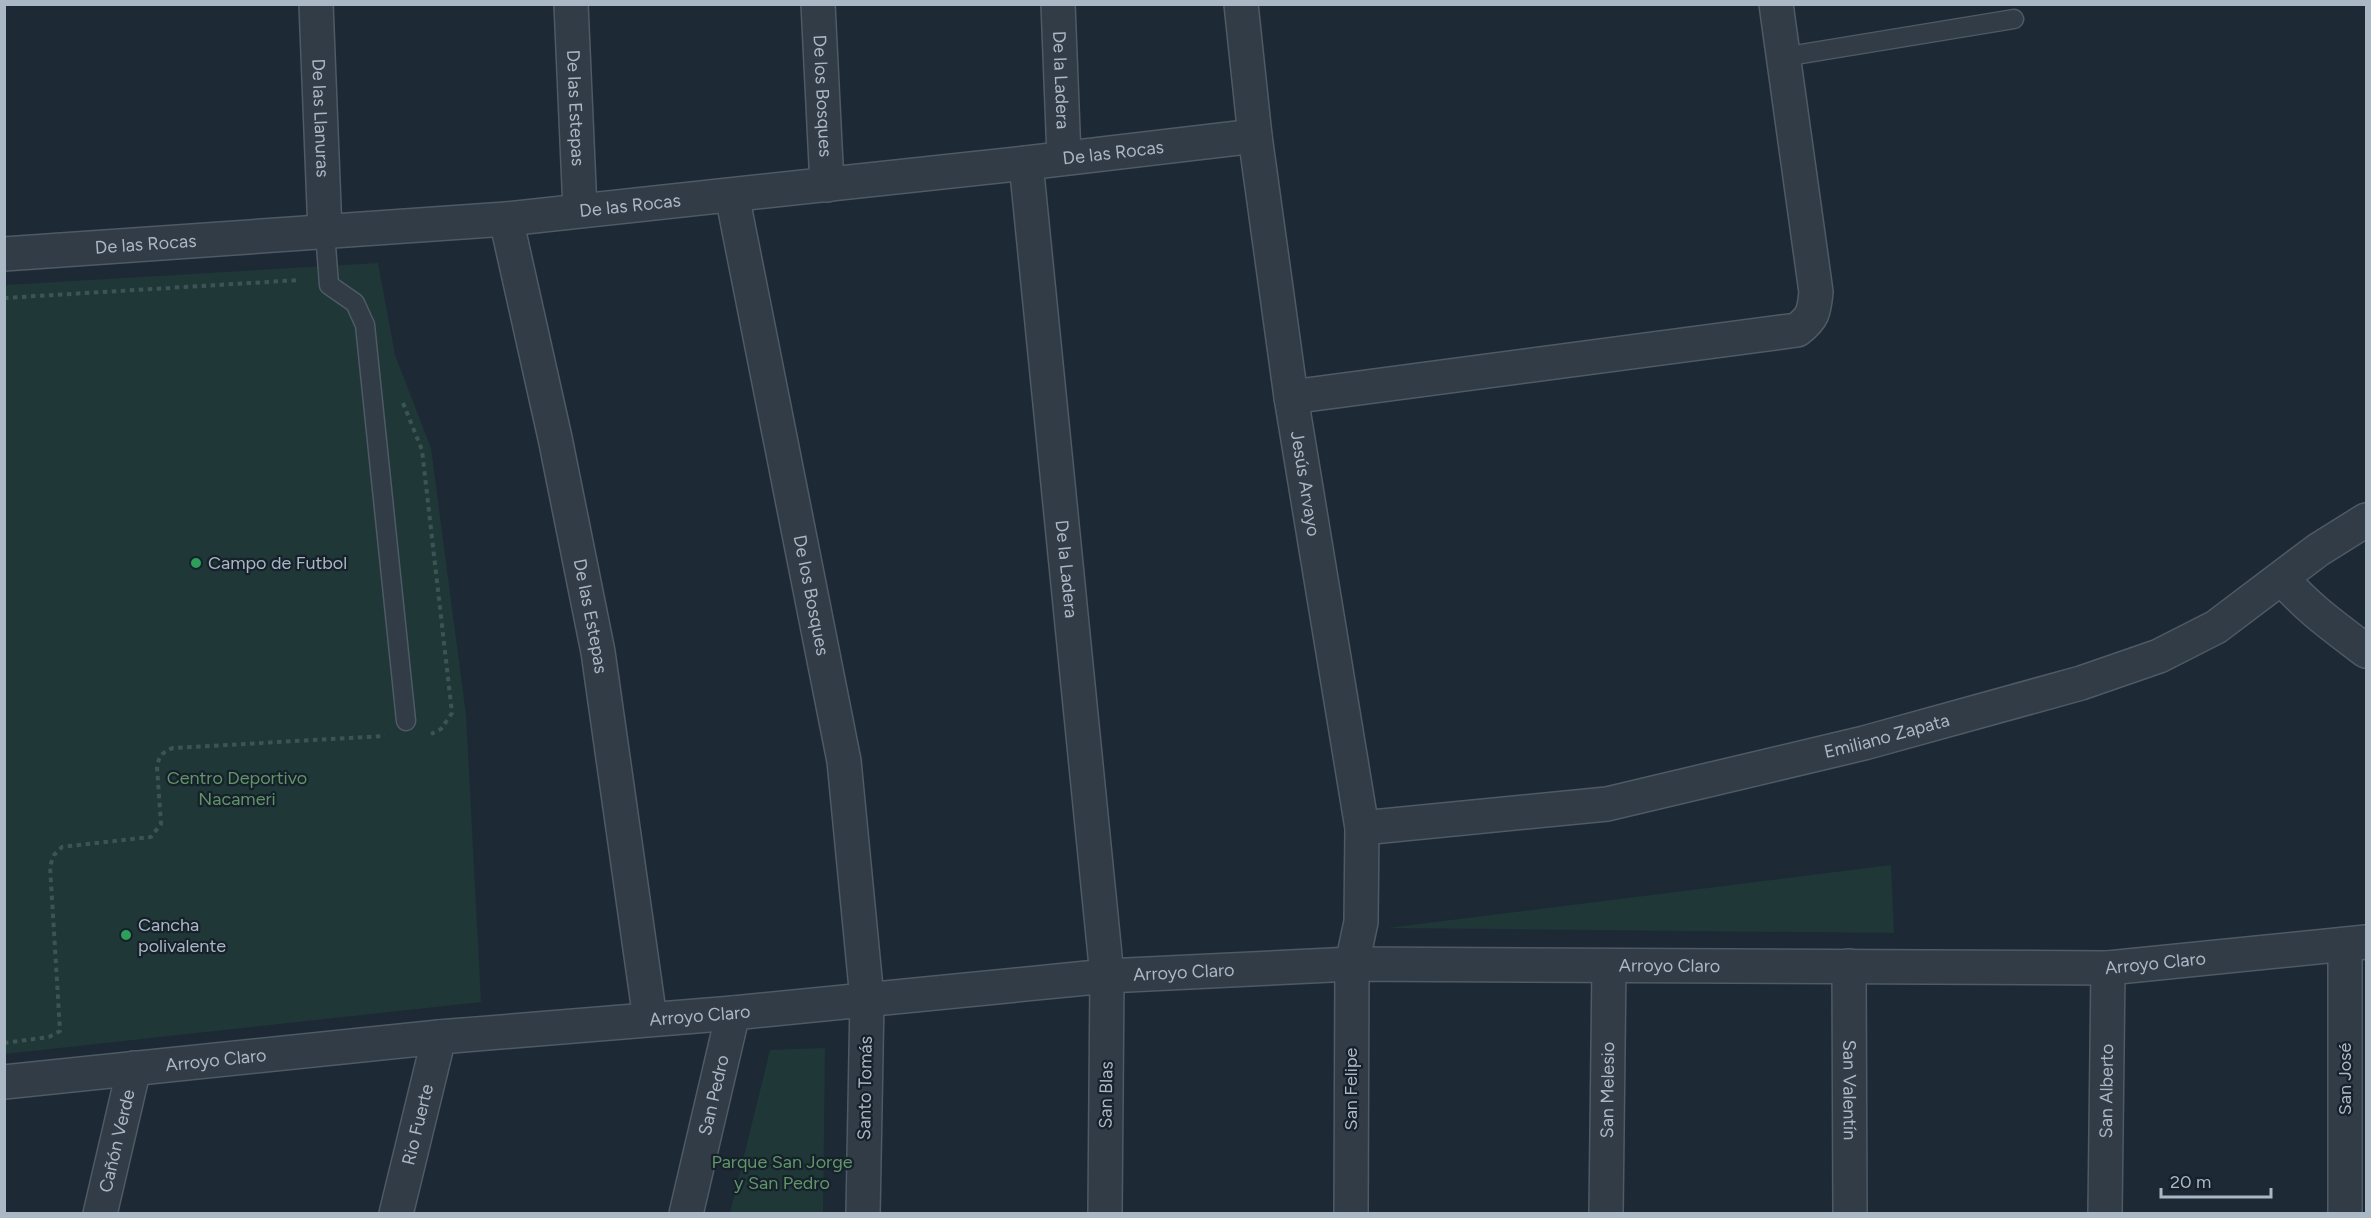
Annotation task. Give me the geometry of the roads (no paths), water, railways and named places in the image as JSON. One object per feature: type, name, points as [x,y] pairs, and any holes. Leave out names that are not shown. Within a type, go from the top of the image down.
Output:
[{"type":"street","name":"De las Llanuras","points":[[316,4],[325,232]]},
{"type":"street","name":"De las Estepas","points":[[571,4],[580,210]]},
{"type":"street","name":"De los Bosques","points":[[818,4],[827,185]]},
{"type":"street","name":"De la Ladera","points":[[1058,4],[1064,157]]},
{"type":"street","name":"Jesús Arvayo","points":[[1241,4],[1255,136],[1291,397],[1362,828],[1361,922],[1352,964]]},
{"type":"street","points":[[1291,397],[1797,330],[1809,321],[1814,311],[1816,292],[1776,4]]},
{"type":"street","name":"De las Rocas","points":[[4,254],[506,219],[1255,136]]},
{"type":"street","name":"De la Ladera","points":[[1026,163],[1107,976]]},
{"type":"street","name":"De los Bosques","points":[[732,195],[844,761],[867,999]]},
{"type":"street","name":"De las Estepas","points":[[506,219],[555,438],[598,652],[650,1019]]},
{"type":"street","name":"Emiliano Zapata","points":[[1362,828],[1607,804],[1864,742],[2081,683],[2159,656],[2216,627],[2318,550],[2367,520]]},
{"type":"street","points":[[2282,578],[2318,615],[2367,651]]},
{"type":"street","name":"Arroyo Claro","points":[[4,1082],[438,1037],[733,1013],[1107,976],[1352,964],[2108,968],[2356,944]]},
{"type":"street","name":"San José","points":[[2345,1214],[2356,944]]},
{"type":"street","name":"San Felipe","points":[[1350,1214],[1352,964]]},
{"type":"street","name":"San Melesio","points":[[1606,1214],[1609,966]]},
{"type":"street","name":"San Valentín","points":[[1849,966],[1850,1214]]},
{"type":"street","name":"San Alberto","points":[[2106,1214],[2108,968]]},
{"type":"street","name":"San Blas","points":[[1105,1214],[1107,976]]},
{"type":"street","name":"Santo Tomás","points":[[863,1214],[867,999]]},
{"type":"street","name":"San Pedro","points":[[686,1214],[733,1013]]},
{"type":"street","name":"Rio Fuerte","points":[[396,1214],[438,1037]]},
{"type":"street","name":"Cañón Verde","points":[[100,1214],[134,1068]]},
{"type":"lane","points":[[1783,57],[2013,19]]},
{"type":"lane","points":[[325,232],[329,285],[355,303],[365,325],[401,729]]},
{"type":"place","name":"Campo de Futbol","points":[[196,563]]},
{"type":"place","name":"Cancha polivalente","points":[[126,935]]},
{"type":"park label","name":"Centro Deportivo Nacameri","points":[[237,788]]},
{"type":"park label","name":"Parque San Jorge y San Pedro","points":[[782,1172]]}]
